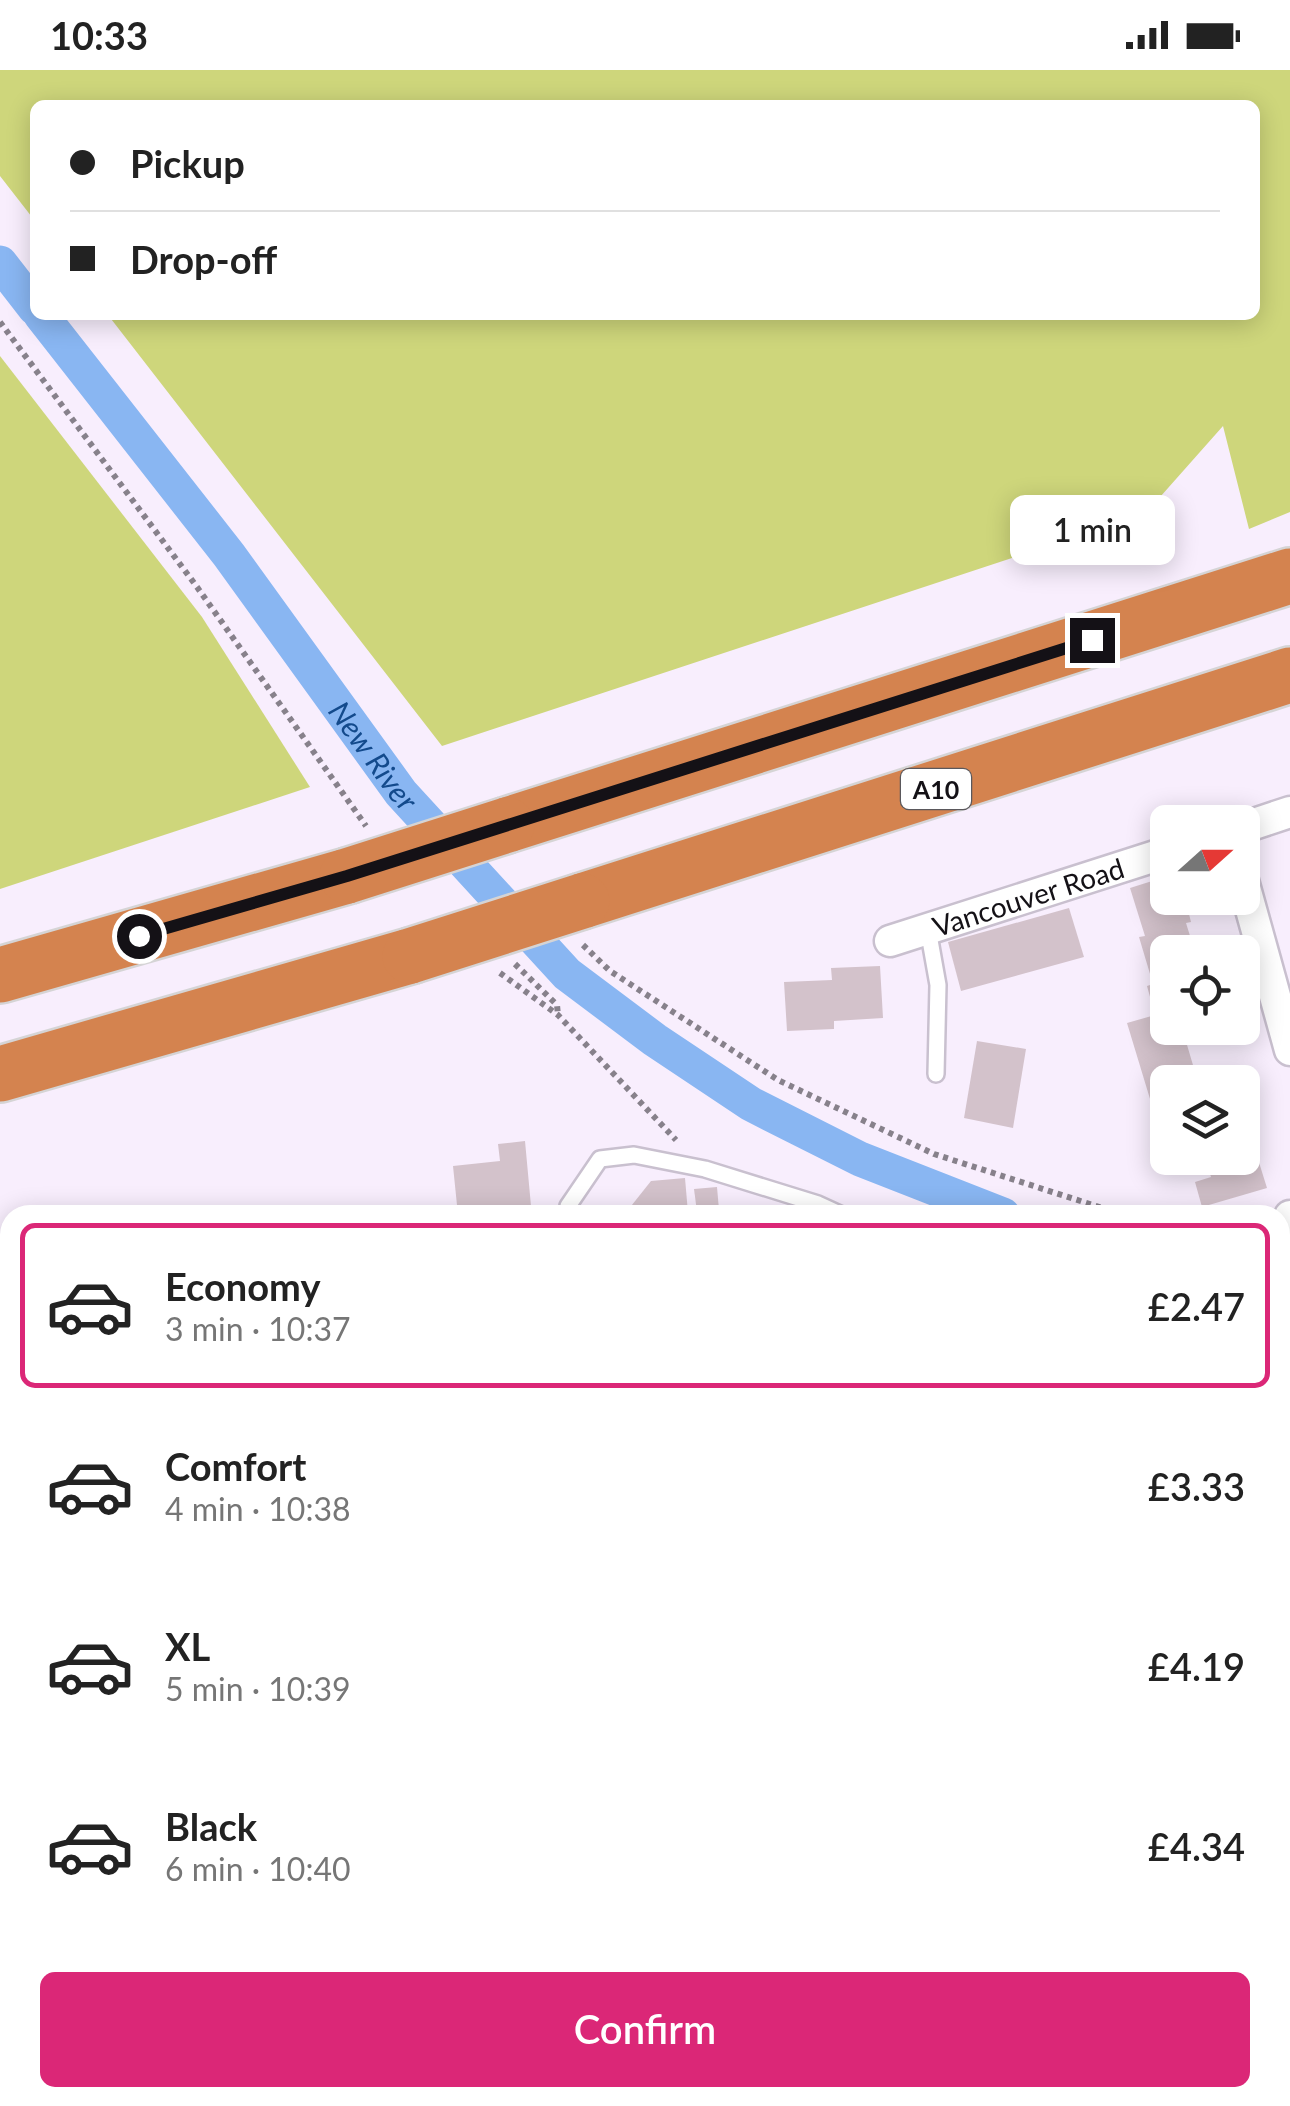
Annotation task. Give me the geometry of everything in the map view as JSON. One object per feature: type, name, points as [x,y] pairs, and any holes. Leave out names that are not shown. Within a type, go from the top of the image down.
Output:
[{"type":"highway","points":[[1160,618],[1238,562],[1290,541]]},
{"type":"highway","points":[[0,976],[347,876],[1290,576]]},
{"type":"highway","name":"A10","points":[[0,1074],[410,956],[579,921],[1290,675]]},
{"type":"street","points":[[1260,822],[1290,812]]},
{"type":"street","name":"Vancouver Road","points":[[890,940],[1150,858]]},
{"type":"street","points":[[1253,915],[1289,1037]]},
{"type":"lane","points":[[928,930],[938,985],[936,1074]]},
{"type":"lane","points":[[569,1205],[600,1159],[634,1155],[704,1170],[820,1205]]},
{"type":"path","points":[[0,322],[366,826]]},
{"type":"path","points":[[579,921],[610,970],[778,1080],[934,1154],[1093,1205]]},
{"type":"path","points":[[511,960],[557,1006],[558,1015]]},
{"type":"path","points":[[500,973],[558,1015],[704,1170]]},
{"type":"green space","points":[[0,70],[1290,70],[1290,512],[1249,529],[1223,426],[1145,514],[442,746],[112,320],[1260,320],[1260,100],[30,100],[30,215],[0,176]]},
{"type":"green space","points":[[0,356],[202,617],[310,787],[0,889]]},
{"type":"building","points":[[1150,882],[1150,915],[1189,915],[1191,922],[1186,923],[1190,935],[1150,935],[1150,974],[1139,937],[1145,936],[1130,888]]},
{"type":"building","points":[[1069,908],[1084,957],[961,991],[948,942]]},
{"type":"building","points":[[880,966],[883,1018],[834,1021],[834,1029],[787,1031],[784,982],[832,980],[831,968]]},
{"type":"building","points":[[1150,1016],[1150,1045],[1187,1045],[1193,1065],[1150,1065],[1150,1099],[1127,1023]]},
{"type":"building","points":[[977,1041],[1026,1049],[1013,1128],[964,1118]]},
{"type":"building","points":[[525,1141],[531,1205],[457,1205],[453,1166],[500,1161],[498,1144]]},
{"type":"building","points":[[1260,1166],[1267,1188],[1201,1205],[1195,1182],[1211,1177],[1260,1175]]},
{"type":"building","points":[[685,1178],[687,1205],[632,1205],[651,1181]]},
{"type":"building","points":[[717,1187],[719,1205],[696,1205],[694,1189]]},
{"type":"waterway","name":"New River","points":[[0,263],[30,302]]},
{"type":"waterway","name":"New River","points":[[45,320],[229,555],[401,793],[567,974],[655,1040],[751,1104],[860,1159],[977,1205]]},
{"type":"route","points":[[139,936],[347,876],[1092,640]]}]
